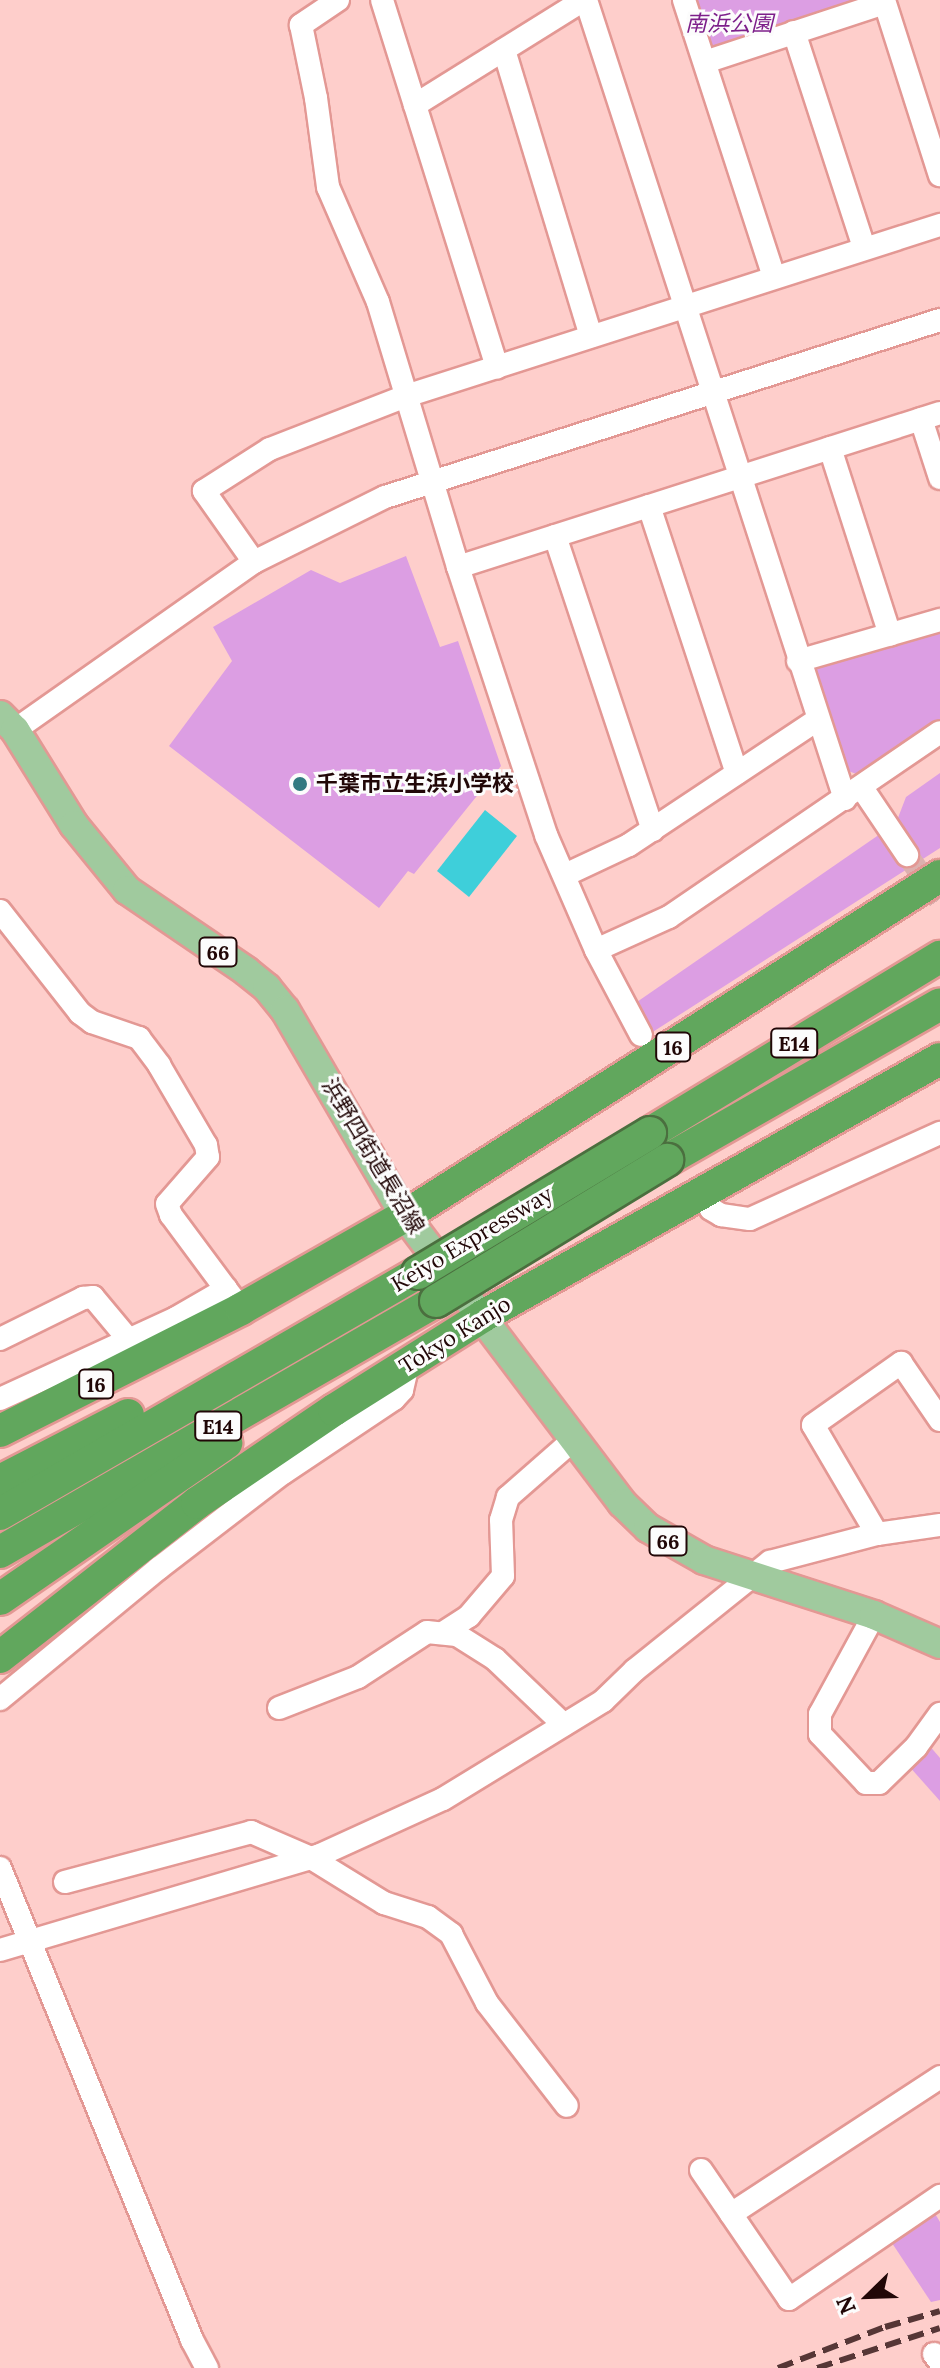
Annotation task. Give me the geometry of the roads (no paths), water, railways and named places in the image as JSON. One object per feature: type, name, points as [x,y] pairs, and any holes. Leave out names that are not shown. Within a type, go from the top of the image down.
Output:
[{"type":"highway","name":"16","points":[[0,1431],[234,1299],[405,1216],[940,876]]},
{"type":"highway","name":"Keiyo Expressway","points":[[0,1514],[418,1273],[940,957]]},
{"type":"highway","name":"Keiyo Expressway","points":[[0,1552],[436,1301],[667,1160],[940,1004]]},
{"type":"highway","name":"Tokyo Kanjo","points":[[6,1656],[197,1503],[483,1316],[940,1059]]},
{"type":"highway","points":[[0,1481],[328,1307],[374,1297]]},
{"type":"highway","points":[[0,1599],[313,1385],[350,1351]]},
{"type":"main road","name":"浜野四街道長沼線","points":[[8,723],[74,825],[127,890],[267,988],[298,1029],[405,1216],[622,1503],[648,1528],[704,1560],[874,1615],[940,1644]]},
{"type":"street","points":[[338,0],[301,25],[316,98],[328,187],[378,302],[458,567],[546,835],[596,950],[641,1035]]},
{"type":"street","points":[[382,0],[497,367]]},
{"type":"street","points":[[415,105],[585,0],[817,720],[853,793],[907,855]]},
{"type":"street","points":[[684,0],[774,277]]},
{"type":"street","points":[[705,62],[884,1],[940,175]]},
{"type":"street","points":[[794,32],[864,248]]},
{"type":"street","points":[[504,50],[591,336]]},
{"type":"street","points":[[254,562],[204,491],[270,449],[406,396],[940,225]]},
{"type":"street","points":[[8,723],[254,562],[333,521],[432,482],[940,320]]},
{"type":"street","points":[[458,567],[930,416],[940,478]]},
{"type":"street","points":[[830,448],[890,635]]},
{"type":"street","points":[[649,506],[737,773]]},
{"type":"street","points":[[555,536],[653,830]]},
{"type":"street","points":[[798,661],[940,620]]},
{"type":"street","points":[[565,875],[629,845],[817,720]]},
{"type":"street","points":[[596,950],[669,917],[940,732]]},
{"type":"street","points":[[0,911],[80,1013],[92,1022],[139,1038],[159,1065],[206,1145],[208,1157],[167,1204],[171,1215],[234,1299],[129,1340],[0,1399]]},
{"type":"street","points":[[702,1194],[711,1209],[721,1215],[750,1219],[940,1133]]},
{"type":"street","points":[[0,1339],[83,1298],[93,1297],[129,1340]]},
{"type":"street","points":[[877,1534],[813,1425],[901,1363],[940,1420]]},
{"type":"street","points":[[0,1699],[159,1568],[283,1473],[394,1399],[402,1390],[408,1365]]},
{"type":"street","points":[[443,1633],[469,1616],[503,1576],[501,1520],[502,1508],[508,1497],[573,1440]]},
{"type":"street","points":[[0,1950],[311,1858],[443,1799],[603,1701],[635,1670],[770,1562],[877,1534],[940,1525]]},
{"type":"street","points":[[874,1615],[820,1714],[820,1734],[866,1783],[879,1783],[916,1747],[940,1714]]},
{"type":"street","points":[[279,1708],[358,1677],[427,1632],[457,1635],[495,1659],[564,1725]]},
{"type":"street","points":[[65,1882],[251,1832],[311,1858],[384,1903],[428,1917],[451,1934],[487,2003],[567,2106]]},
{"type":"street","points":[[0,1868],[192,2340],[207,2368]]},
{"type":"street","points":[[731,2214],[940,2077]]},
{"type":"street","points":[[701,2170],[789,2299],[940,2196]]},
{"type":"water","points":[[485,810],[517,836],[469,897],[437,871]]},
{"type":"tunnel","points":[[907,855],[940,901]]},
{"type":"railway","points":[[778,2368],[885,2327],[940,2311]]},
{"type":"railway","points":[[817,2368],[940,2328]]},
{"type":"place","name":"千葉市立生浜小学校","points":[[300,784]]},
{"type":"park label","name":"南浜公園","points":[[729,24]]}]
